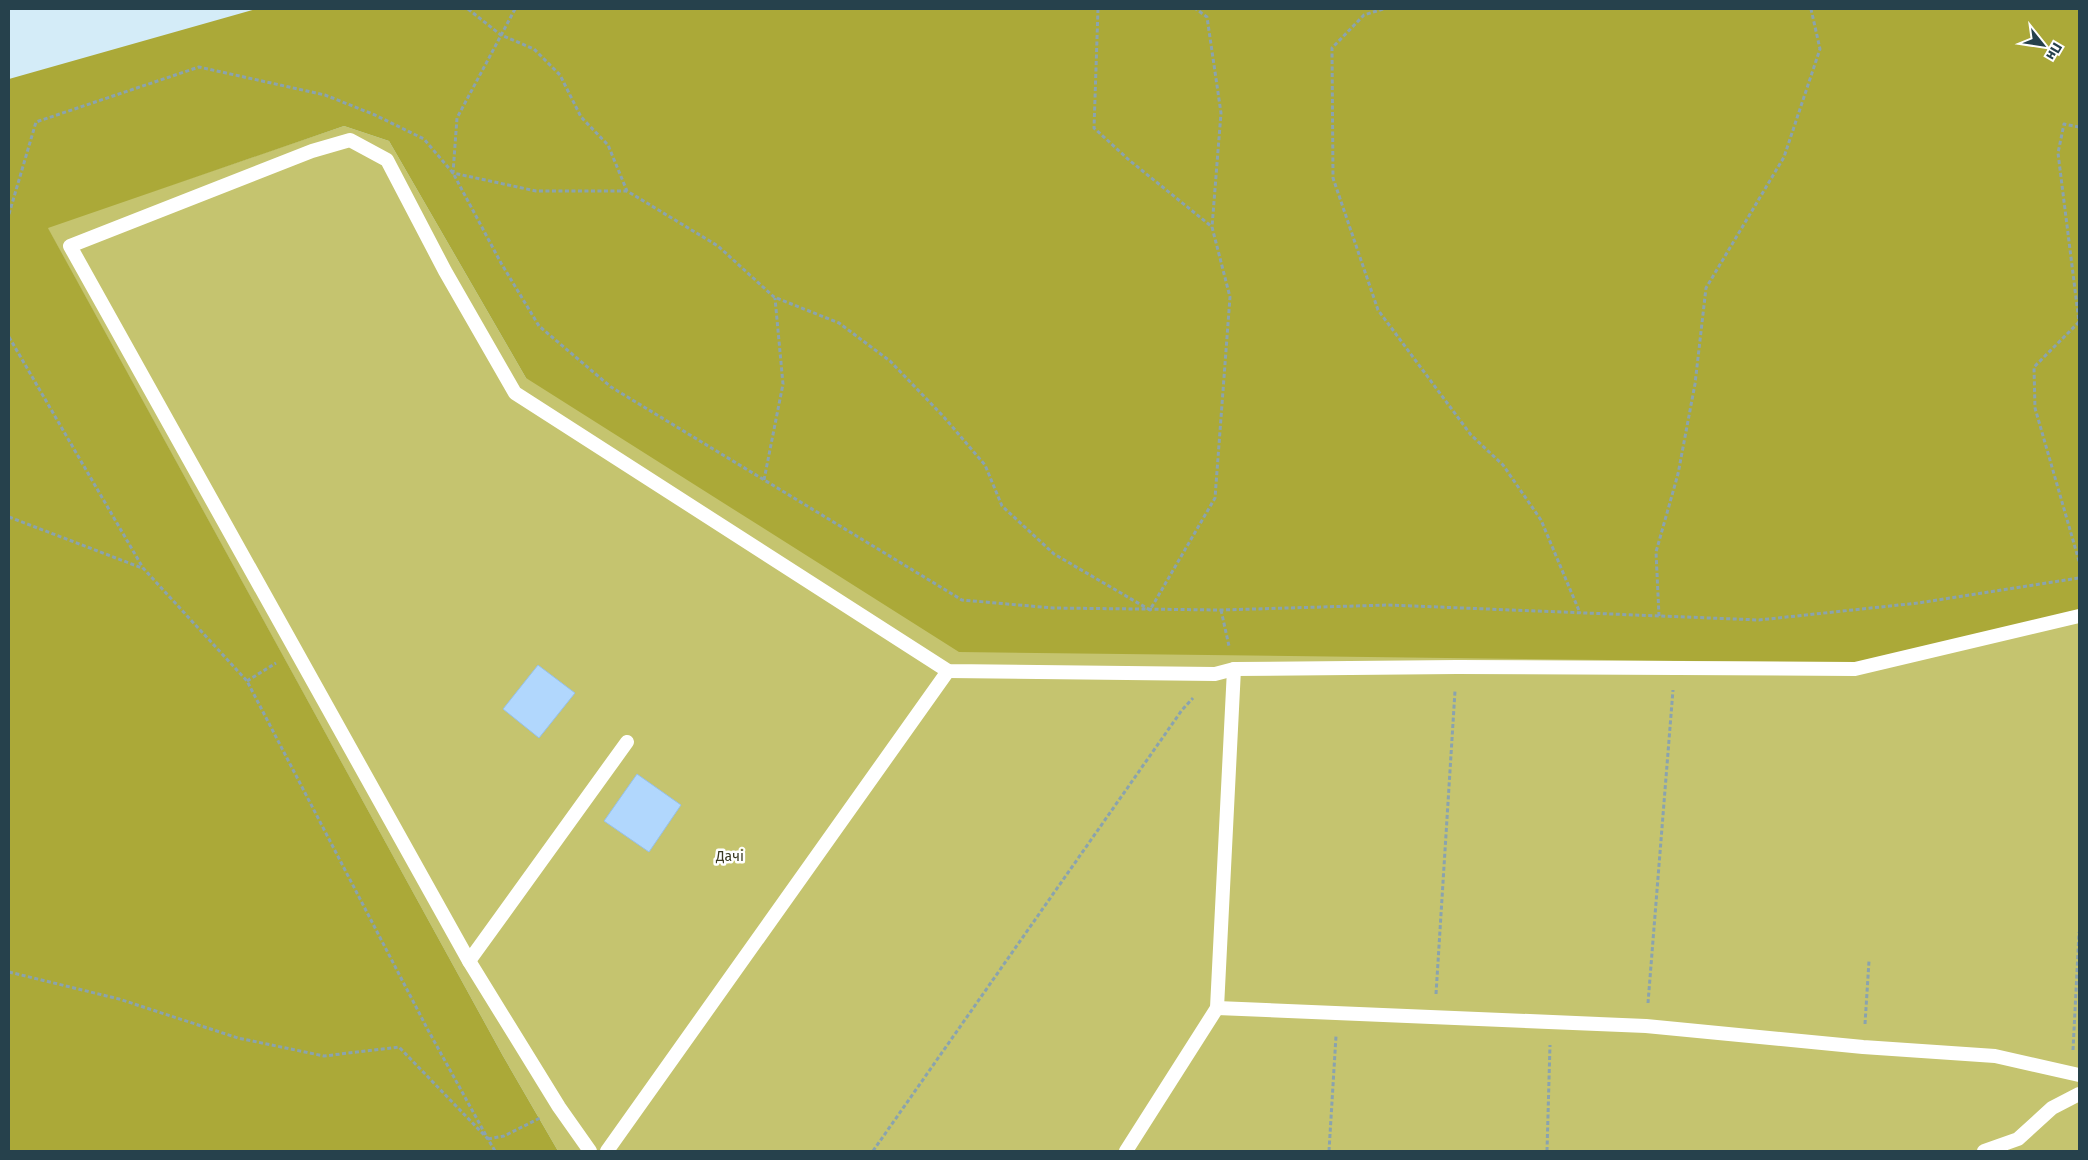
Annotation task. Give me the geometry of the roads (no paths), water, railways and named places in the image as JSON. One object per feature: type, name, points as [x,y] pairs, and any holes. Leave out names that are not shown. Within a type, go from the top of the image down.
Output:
[{"type":"lane","points":[[590,1151],[559,1107],[470,961],[70,246],[312,151],[350,140],[387,160],[445,271],[515,394],[948,671],[1215,674],[1234,669],[1456,667],[1855,669],[2079,616]]},
{"type":"lane","points":[[1126,1151],[1217,1008],[1234,669]]},
{"type":"lane","points":[[608,1151],[948,671]]},
{"type":"lane","points":[[470,961],[627,742]]},
{"type":"lane","points":[[1217,1008],[1646,1026],[1863,1047],[1995,1056],[2076,1074]]},
{"type":"lane","points":[[1984,1151],[2018,1139],[2052,1108],[2079,1094]]},
{"type":"park label","name":"Дачі","points":[[730,856]]}]
